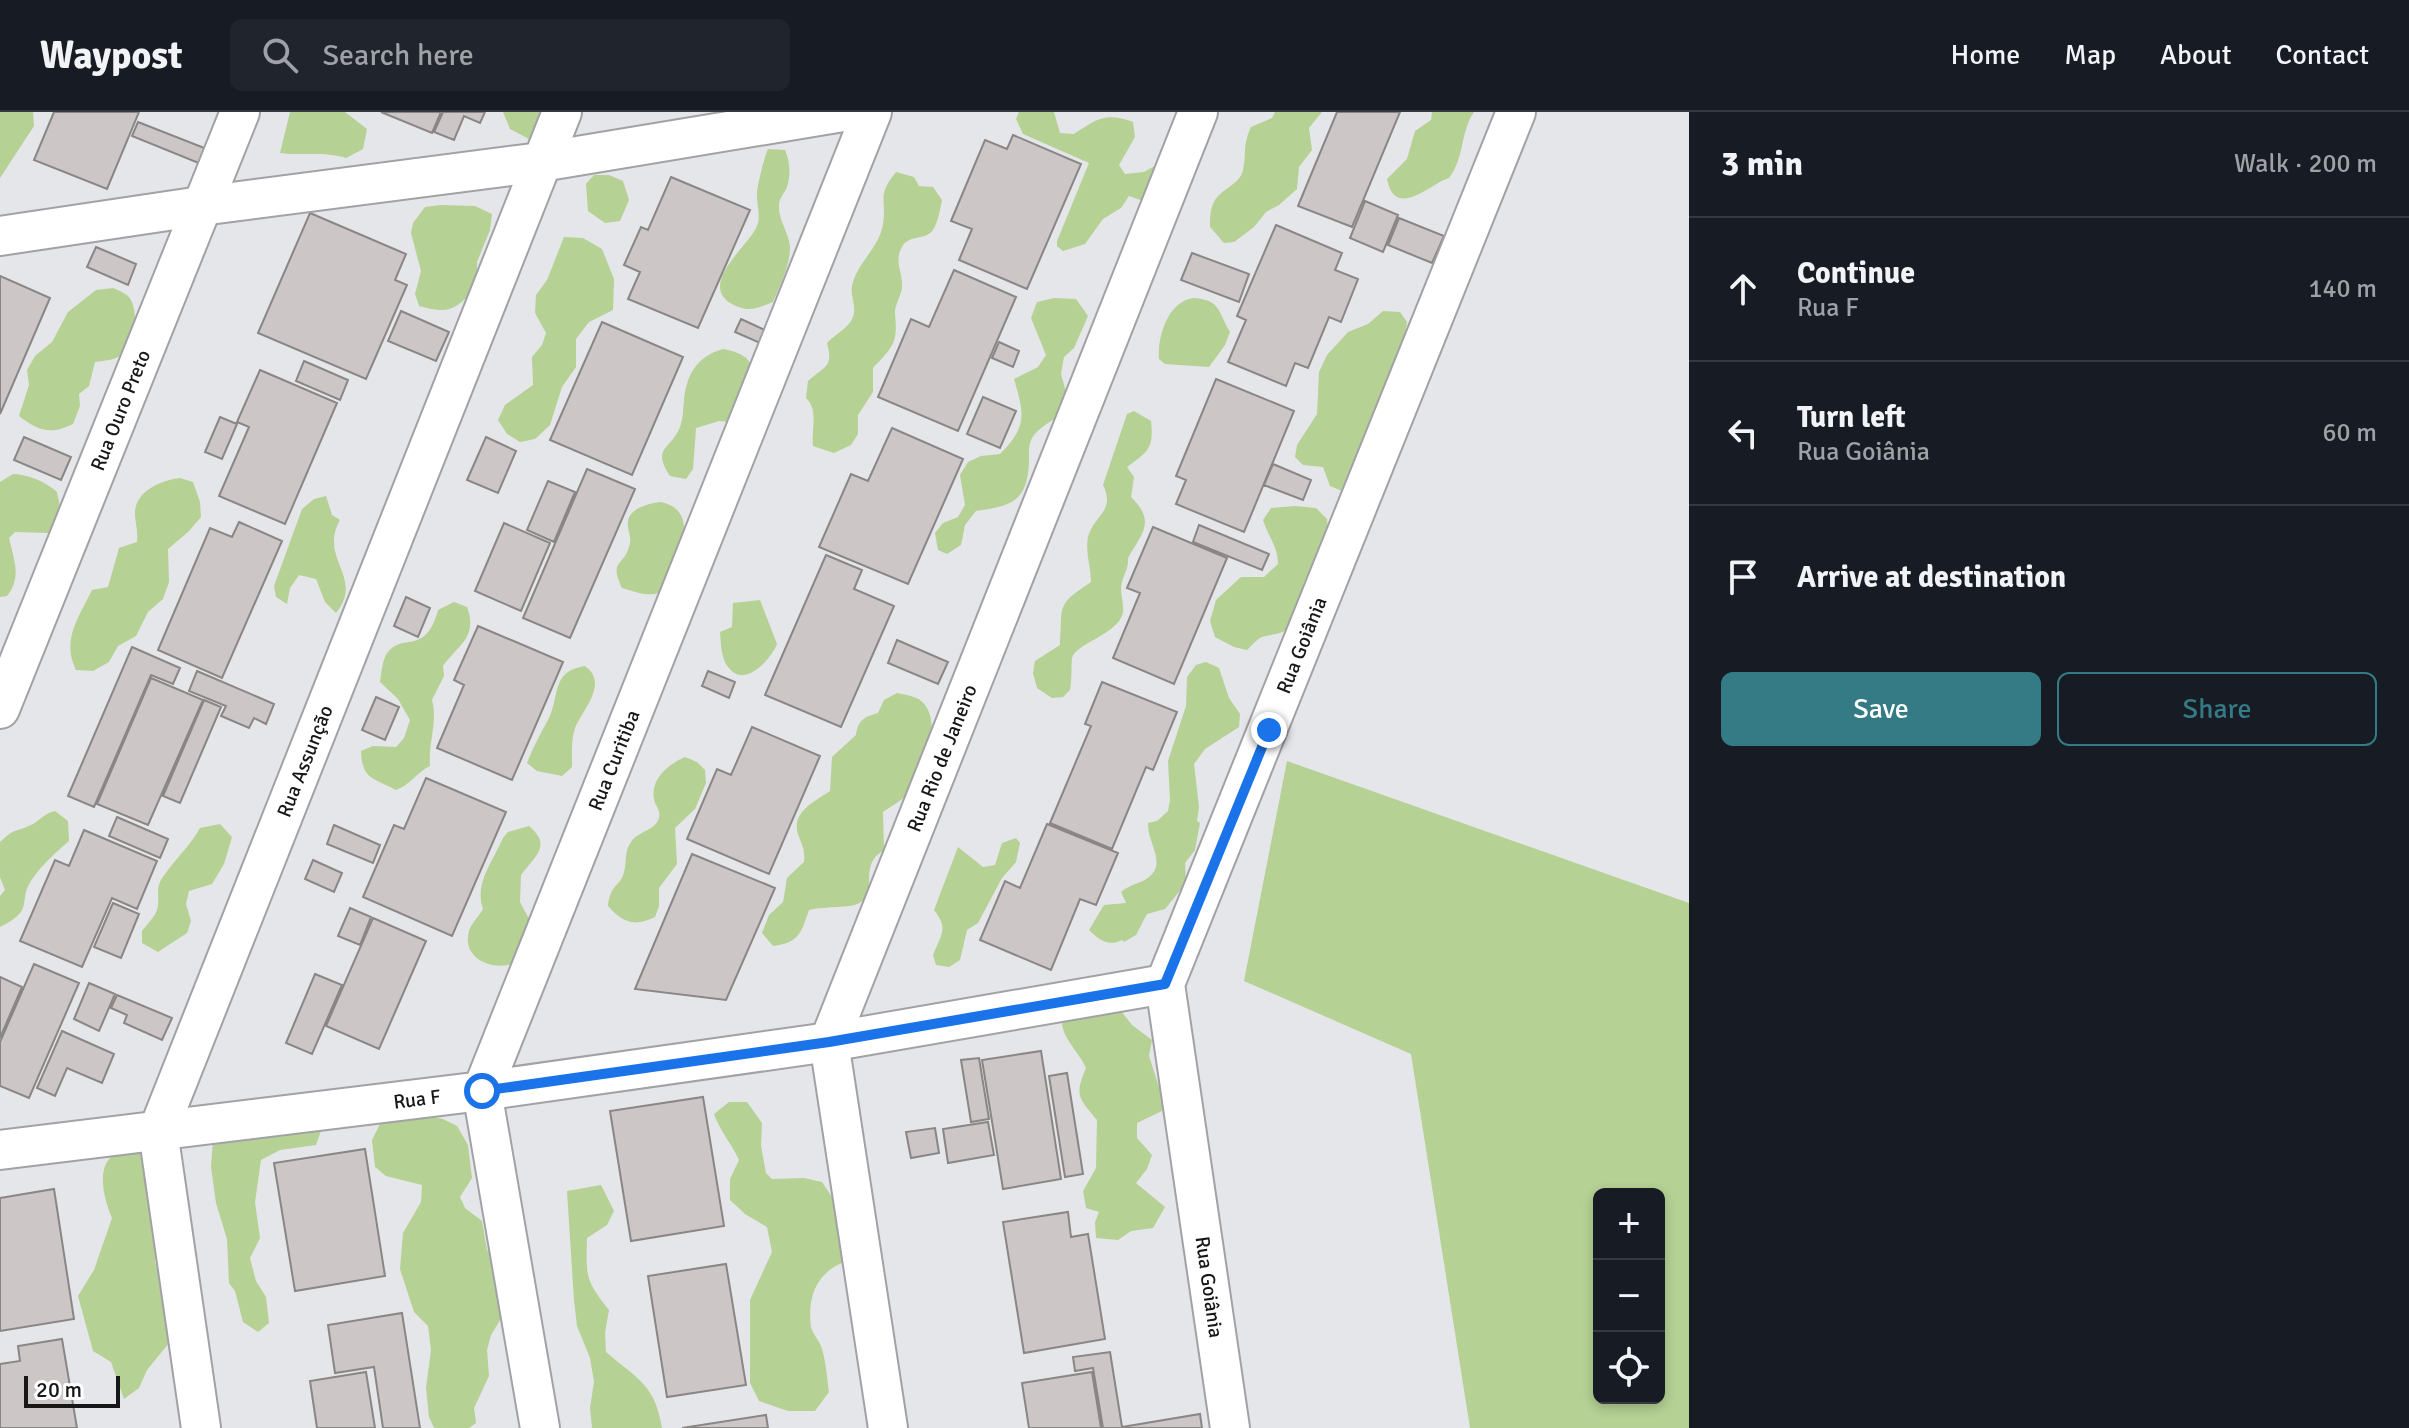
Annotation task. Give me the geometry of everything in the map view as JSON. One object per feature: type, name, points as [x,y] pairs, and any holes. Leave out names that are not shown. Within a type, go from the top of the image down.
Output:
[{"type":"street","name":"Rua Ouro Preto","points":[[0,709],[240,112]]},
{"type":"street","name":"Rua Assunção","points":[[201,1428],[158,1131],[562,112]]},
{"type":"street","points":[[0,236],[201,206],[541,162],[843,112]]},
{"type":"street","name":"Rua Curitiba","points":[[482,1091],[872,112]]},
{"type":"street","name":"Rua Rio de Janeiro","points":[[829,1042],[1198,112]]},
{"type":"street","name":"Rua Goiânia","points":[[1230,1428],[1165,984],[1516,112]]},
{"type":"street","name":"Rua F","points":[[0,1150],[482,1091],[829,1042],[1165,984]]},
{"type":"street","points":[[829,1042],[888,1428]]},
{"type":"street","points":[[482,1091],[540,1428]]},
{"type":"green space","points":[[0,112],[33,112],[34,126],[0,178]]},
{"type":"green space","points":[[290,112],[345,112],[367,129],[363,149],[346,158],[280,153]]},
{"type":"green space","points":[[503,112],[558,112],[555,121],[529,139],[510,129]]},
{"type":"green space","points":[[1019,112],[1054,112],[1060,133],[1074,134],[1108,117],[1133,122],[1135,137],[1119,165],[1125,174],[1144,172],[1158,164],[1143,201],[1129,196],[1121,208],[1103,219],[1085,244],[1063,251],[1057,246],[1057,241],[1089,163],[1023,134],[1016,119]]},
{"type":"green space","points":[[1275,112],[1322,112],[1309,128],[1312,150],[1299,167],[1297,189],[1234,242],[1224,243],[1210,227],[1213,205],[1241,175],[1251,127],[1272,118]]},
{"type":"green space","points":[[1432,112],[1474,112],[1466,128],[1458,162],[1449,178],[1414,196],[1398,197],[1391,191],[1387,179],[1407,159],[1415,131],[1431,120]]},
{"type":"green space","points":[[768,149],[785,150],[788,159],[787,187],[779,204],[790,254],[773,302],[748,309],[732,304],[723,296],[720,286],[728,265],[757,226],[757,192]]},
{"type":"green space","points":[[896,172],[914,177],[919,186],[933,187],[942,200],[940,212],[930,233],[909,240],[900,252],[898,261],[902,288],[895,311],[895,338],[890,349],[873,368],[873,392],[858,415],[858,434],[851,445],[834,453],[813,446],[813,414],[806,398],[808,381],[828,362],[827,343],[853,317],[852,286],[858,270],[881,233],[884,193]]},
{"type":"green space","points":[[594,175],[609,175],[623,181],[629,200],[620,221],[605,223],[588,211],[586,184]]},
{"type":"green space","points":[[475,206],[492,214],[490,230],[477,262],[477,287],[458,305],[445,310],[419,306],[415,294],[421,271],[411,233],[413,223],[425,207]]},
{"type":"green space","points":[[564,237],[583,238],[602,249],[614,279],[613,310],[589,322],[576,339],[576,367],[562,387],[550,425],[535,439],[520,442],[507,434],[498,420],[505,405],[533,385],[532,357],[542,345],[546,333],[535,313],[536,295],[547,280]]},
{"type":"green space","points":[[113,288],[129,297],[134,311],[134,328],[125,351],[115,358],[95,362],[89,386],[79,394],[80,406],[73,424],[58,430],[45,430],[26,421],[19,416],[29,385],[27,370],[35,356],[52,342],[68,312],[96,290]]},
{"type":"green space","points":[[1054,298],[1076,299],[1088,316],[1074,348],[1064,357],[1061,374],[1066,392],[1062,414],[1032,438],[1028,476],[1021,494],[1008,504],[976,511],[965,525],[961,545],[947,554],[938,550],[935,533],[943,523],[958,517],[965,505],[960,475],[968,462],[981,456],[1000,454],[1015,435],[1021,411],[1014,379],[1038,367],[1046,355],[1031,318],[1037,302]]},
{"type":"green space","points":[[1194,298],[1209,301],[1218,308],[1230,332],[1225,345],[1209,367],[1165,364],[1159,359],[1159,350],[1166,321],[1178,305]]},
{"type":"green space","points":[[1383,311],[1400,312],[1407,322],[1404,342],[1392,367],[1393,381],[1366,473],[1342,491],[1330,486],[1323,467],[1303,465],[1295,457],[1297,445],[1317,414],[1319,372],[1327,355],[1348,332],[1368,324]]},
{"type":"green space","points":[[723,349],[748,360],[752,378],[748,389],[729,422],[719,421],[696,428],[693,469],[686,479],[670,476],[662,454],[681,424],[690,375],[706,356]]},
{"type":"green space","points":[[1134,411],[1151,421],[1151,437],[1145,453],[1127,467],[1134,477],[1131,497],[1145,521],[1142,535],[1128,558],[1121,591],[1123,613],[1113,627],[1075,653],[1070,690],[1063,697],[1052,698],[1037,688],[1033,673],[1035,661],[1060,645],[1063,608],[1071,596],[1091,582],[1088,537],[1106,507],[1103,485],[1127,414]]},
{"type":"green space","points":[[13,474],[36,479],[57,492],[60,507],[58,526],[48,533],[15,532],[9,538],[16,575],[7,596],[0,597],[0,482]]},
{"type":"green space","points":[[180,478],[193,482],[201,517],[168,549],[169,582],[163,599],[148,612],[136,636],[118,646],[109,662],[93,671],[76,670],[70,649],[77,619],[92,590],[108,587],[119,548],[137,542],[135,516],[139,500],[157,485]]},
{"type":"green space","points":[[326,496],[332,515],[340,520],[334,546],[346,589],[336,613],[325,602],[316,579],[299,575],[290,588],[287,604],[276,597],[274,586],[302,509],[314,499]]},
{"type":"green space","points":[[660,502],[678,511],[684,526],[671,580],[663,591],[654,594],[622,588],[617,568],[630,544],[630,516],[638,508]]},
{"type":"green space","points":[[1271,508],[1316,508],[1327,519],[1324,558],[1308,575],[1297,616],[1288,629],[1260,638],[1247,650],[1234,647],[1215,637],[1210,621],[1216,600],[1241,577],[1264,577],[1278,564],[1275,547],[1263,520]]},
{"type":"green space","points":[[760,600],[777,644],[757,670],[750,674],[735,674],[724,661],[720,632],[732,627],[733,603]]},
{"type":"green space","points":[[454,602],[467,607],[470,626],[465,640],[443,666],[444,676],[432,700],[434,716],[430,766],[396,790],[367,773],[361,751],[373,746],[396,747],[404,738],[410,720],[398,699],[380,682],[384,660],[391,649],[426,634],[438,610]]},
{"type":"green space","points":[[1206,662],[1219,668],[1229,698],[1240,714],[1239,727],[1205,749],[1194,764],[1199,807],[1197,821],[1200,823],[1195,850],[1185,863],[1186,883],[1165,909],[1147,914],[1136,935],[1124,942],[1104,941],[1089,930],[1104,905],[1126,903],[1121,892],[1146,879],[1154,871],[1156,859],[1148,823],[1157,821],[1168,811],[1168,761],[1186,706],[1187,677],[1196,665]]},
{"type":"green space","points":[[585,666],[595,680],[594,688],[575,728],[572,767],[562,776],[537,771],[527,763],[549,718],[558,685],[567,673]]},
{"type":"green space","points":[[897,693],[916,698],[925,705],[930,715],[931,737],[914,784],[903,798],[883,812],[884,850],[871,865],[866,896],[855,905],[809,910],[798,936],[773,946],[762,933],[769,915],[783,902],[787,878],[804,862],[797,821],[805,809],[830,791],[832,757],[856,735],[862,720],[878,713],[884,700]]},
{"type":"green space","points":[[685,757],[705,770],[706,783],[695,809],[675,828],[677,864],[659,888],[659,906],[655,917],[630,922],[608,906],[611,893],[623,877],[631,842],[654,826],[659,818],[654,792],[658,779],[667,768]]},
{"type":"green space","points":[[1287,761],[1689,903],[1689,1428],[1470,1428],[1411,1054],[1244,981]]},
{"type":"green space","points":[[55,811],[68,821],[69,841],[33,878],[18,915],[0,927],[0,896],[5,890],[0,877],[0,842],[12,832]]},
{"type":"green space","points":[[220,824],[232,837],[224,864],[212,884],[189,891],[186,904],[191,921],[187,933],[158,952],[142,943],[142,931],[157,910],[161,879],[200,828]]},
{"type":"green space","points":[[529,826],[540,840],[536,857],[521,875],[520,902],[535,930],[531,953],[508,965],[485,963],[473,954],[468,940],[471,926],[483,909],[483,882],[503,838],[508,832]]},
{"type":"green space","points":[[1016,838],[1020,843],[1016,862],[1002,878],[978,923],[967,930],[960,960],[949,967],[936,965],[933,955],[942,927],[934,910],[958,847],[983,867],[995,865],[1002,843]]},
{"type":"green space","points":[[1093,1003],[1121,1011],[1132,1025],[1152,1040],[1149,1056],[1166,1109],[1137,1123],[1137,1138],[1152,1155],[1147,1169],[1136,1183],[1165,1207],[1153,1228],[1131,1231],[1118,1240],[1096,1238],[1095,1222],[1099,1212],[1086,1208],[1083,1191],[1096,1168],[1097,1120],[1080,1096],[1086,1068],[1062,1024],[1082,1006]]},
{"type":"green space","points":[[729,1102],[747,1102],[762,1123],[761,1146],[766,1173],[772,1179],[804,1178],[822,1182],[837,1205],[858,1258],[845,1261],[826,1273],[814,1291],[811,1327],[822,1349],[829,1392],[815,1411],[788,1411],[759,1401],[750,1383],[750,1300],[772,1252],[767,1227],[745,1214],[730,1200],[730,1179],[739,1160],[714,1114]]},
{"type":"green space","points":[[422,1115],[443,1119],[457,1126],[468,1145],[472,1178],[460,1197],[465,1208],[482,1221],[487,1250],[508,1265],[511,1302],[491,1335],[487,1350],[489,1376],[474,1408],[476,1423],[469,1428],[434,1428],[429,1417],[426,1388],[431,1350],[428,1326],[414,1312],[400,1269],[403,1233],[421,1202],[422,1185],[386,1176],[375,1167],[372,1140],[380,1124]]},
{"type":"green space","points":[[324,1122],[316,1145],[280,1150],[261,1160],[255,1202],[260,1238],[250,1258],[256,1281],[266,1297],[269,1323],[258,1332],[243,1322],[235,1291],[229,1283],[227,1239],[216,1203],[211,1167],[213,1140]]},
{"type":"green space","points":[[142,1146],[164,1225],[155,1261],[167,1312],[169,1343],[147,1370],[139,1388],[124,1399],[111,1362],[93,1351],[78,1296],[94,1270],[112,1218],[103,1187],[106,1163],[118,1153]]},
{"type":"green space","points":[[601,1185],[614,1211],[607,1225],[587,1238],[587,1261],[591,1284],[609,1310],[606,1352],[649,1392],[655,1401],[662,1428],[592,1428],[590,1408],[594,1382],[590,1358],[577,1326],[567,1191]]},
{"type":"building","points":[[54,112],[139,112],[107,189],[34,160]]},
{"type":"building","points":[[381,112],[441,112],[432,133]]},
{"type":"building","points":[[443,112],[485,112],[480,123],[464,116],[454,140],[434,132]]},
{"type":"building","points":[[1337,112],[1400,112],[1352,227],[1298,206]]},
{"type":"building","points":[[138,122],[207,149],[201,164],[132,136]]},
{"type":"building","points":[[1013,135],[1081,164],[1027,289],[959,260],[972,229],[951,221],[985,140],[1007,149]]},
{"type":"building","points":[[671,177],[750,210],[698,328],[628,299],[640,272],[624,265],[641,227],[648,230]]},
{"type":"building","points":[[1365,201],[1398,215],[1383,252],[1350,238]]},
{"type":"building","points":[[310,213],[406,254],[395,280],[407,285],[366,379],[258,333]]},
{"type":"building","points":[[1399,218],[1444,236],[1432,263],[1388,245]]},
{"type":"building","points":[[1276,225],[1342,253],[1335,270],[1358,279],[1341,322],[1329,317],[1308,368],[1295,363],[1286,386],[1228,362],[1246,320],[1237,316]]},
{"type":"building","points":[[96,247],[136,264],[128,285],[87,267]]},
{"type":"building","points":[[1192,253],[1249,274],[1239,302],[1181,280]]},
{"type":"building","points":[[954,270],[1016,297],[958,431],[878,397],[911,319],[929,327]]},
{"type":"building","points":[[0,276],[50,298],[0,414]]},
{"type":"building","points":[[401,311],[449,332],[436,361],[388,341]]},
{"type":"building","points":[[741,319],[765,330],[760,343],[735,332]]},
{"type":"building","points":[[602,322],[683,357],[632,475],[550,440]]},
{"type":"building","points":[[999,342],[1019,351],[1013,367],[992,358]]},
{"type":"building","points":[[304,361],[348,380],[340,400],[296,381]]},
{"type":"building","points":[[260,370],[337,403],[285,524],[219,496],[249,427],[237,422]]},
{"type":"building","points":[[1216,379],[1294,411],[1244,532],[1176,504],[1186,480],[1176,476]]},
{"type":"building","points":[[983,397],[1016,411],[1000,448],[967,434]]},
{"type":"building","points":[[220,417],[237,424],[222,459],[205,452]]},
{"type":"building","points":[[892,428],[963,459],[908,584],[819,547],[851,474],[868,481]]},
{"type":"building","points":[[24,437],[71,457],[61,480],[14,460]]},
{"type":"building","points":[[486,437],[516,451],[498,493],[467,480]]},
{"type":"building","points":[[1273,464],[1311,480],[1303,500],[1264,485]]},
{"type":"building","points":[[587,469],[635,489],[570,638],[523,618]]},
{"type":"building","points":[[548,481],[575,492],[554,542],[527,530]]},
{"type":"building","points":[[239,522],[282,541],[222,678],[158,650],[210,528],[232,537]]},
{"type":"building","points":[[504,523],[550,543],[521,611],[475,591]]},
{"type":"building","points":[[1199,525],[1269,554],[1262,570],[1193,542]]},
{"type":"building","points":[[1153,527],[1227,558],[1174,684],[1113,658],[1140,593],[1127,588]]},
{"type":"building","points":[[826,555],[862,570],[854,589],[894,606],[841,727],[765,695]]},
{"type":"building","points":[[406,597],[430,608],[418,637],[394,626]]},
{"type":"building","points":[[478,626],[563,662],[512,780],[437,748],[464,685],[454,680]]},
{"type":"building","points":[[897,640],[948,662],[938,684],[888,663]]},
{"type":"building","points":[[132,647],[180,668],[173,684],[151,675],[94,807],[68,796]]},
{"type":"building","points":[[197,671],[274,704],[266,724],[254,718],[249,728],[221,716],[226,706],[189,691]]},
{"type":"building","points":[[708,671],[735,682],[729,698],[702,686]]},
{"type":"building","points":[[151,678],[203,700],[148,825],[97,804]]},
{"type":"building","points":[[1102,682],[1177,712],[1153,770],[1146,767],[1112,849],[1050,823],[1091,726],[1085,724]]},
{"type":"building","points":[[376,697],[399,707],[385,740],[362,730]]},
{"type":"building","points":[[204,700],[221,707],[180,803],[163,796]]},
{"type":"building","points":[[752,727],[820,756],[769,874],[687,839],[717,769],[731,775]]},
{"type":"building","points":[[426,778],[506,812],[452,936],[363,897],[394,825],[404,829]]},
{"type":"building","points":[[117,817],[168,839],[160,858],[109,836]]},
{"type":"building","points":[[1047,824],[1118,853],[1096,905],[1080,899],[1051,970],[980,940],[1005,881],[1020,888]]},
{"type":"building","points":[[334,825],[380,845],[373,863],[327,844]]},
{"type":"building","points":[[84,830],[157,861],[137,909],[112,898],[82,967],[20,941],[55,860],[69,866]]},
{"type":"building","points":[[692,854],[775,888],[726,1000],[635,989]]},
{"type":"building","points":[[313,860],[342,873],[334,892],[305,879]]},
{"type":"building","points":[[113,903],[139,914],[121,958],[94,947]]},
{"type":"building","points":[[350,908],[371,917],[360,945],[338,936]]},
{"type":"building","points":[[373,918],[426,941],[379,1049],[326,1026]]},
{"type":"building","points":[[34,964],[79,983],[29,1098],[0,1086],[0,1042]]},
{"type":"building","points":[[315,974],[342,985],[312,1054],[286,1043]]},
{"type":"building","points":[[0,977],[22,987],[0,1038]]},
{"type":"building","points":[[89,983],[115,994],[99,1031],[74,1019]]},
{"type":"building","points":[[117,995],[172,1018],[162,1040],[124,1023],[127,1015],[111,1008]]},
{"type":"building","points":[[62,1031],[114,1054],[102,1083],[67,1068],[55,1096],[37,1088]]},
{"type":"building","points":[[1041,1051],[1061,1179],[1003,1189],[982,1060]]},
{"type":"building","points":[[979,1058],[989,1119],[971,1122],[961,1060]]},
{"type":"building","points":[[1067,1073],[1083,1174],[1065,1177],[1049,1076]]},
{"type":"building","points":[[703,1097],[724,1226],[631,1241],[610,1111]]},
{"type":"building","points":[[988,1122],[994,1155],[948,1163],[943,1129]]},
{"type":"building","points":[[935,1128],[939,1153],[911,1158],[906,1132]]},
{"type":"building","points":[[365,1149],[385,1276],[295,1291],[274,1163]]},
{"type":"building","points":[[54,1189],[74,1319],[0,1331],[0,1198]]},
{"type":"building","points":[[1068,1212],[1071,1237],[1088,1234],[1105,1339],[1024,1353],[1003,1222]]},
{"type":"building","points":[[726,1264],[746,1385],[667,1397],[648,1276]]},
{"type":"building","points":[[402,1313],[420,1428],[383,1428],[374,1367],[335,1373],[328,1325]]},
{"type":"building","points":[[62,1339],[77,1428],[0,1428],[0,1364],[20,1361],[18,1346]]},
{"type":"building","points":[[1110,1352],[1122,1427],[1200,1414],[1202,1428],[1103,1428],[1093,1368],[1075,1371],[1073,1357]]},
{"type":"building","points":[[366,1372],[375,1428],[317,1428],[310,1381]]},
{"type":"building","points":[[1092,1372],[1101,1428],[1029,1428],[1022,1383]]},
{"type":"building","points":[[766,1415],[768,1428],[682,1428]]},
{"type":"route","points":[[482,1091],[829,1042],[1165,984],[1269,730]]}]
